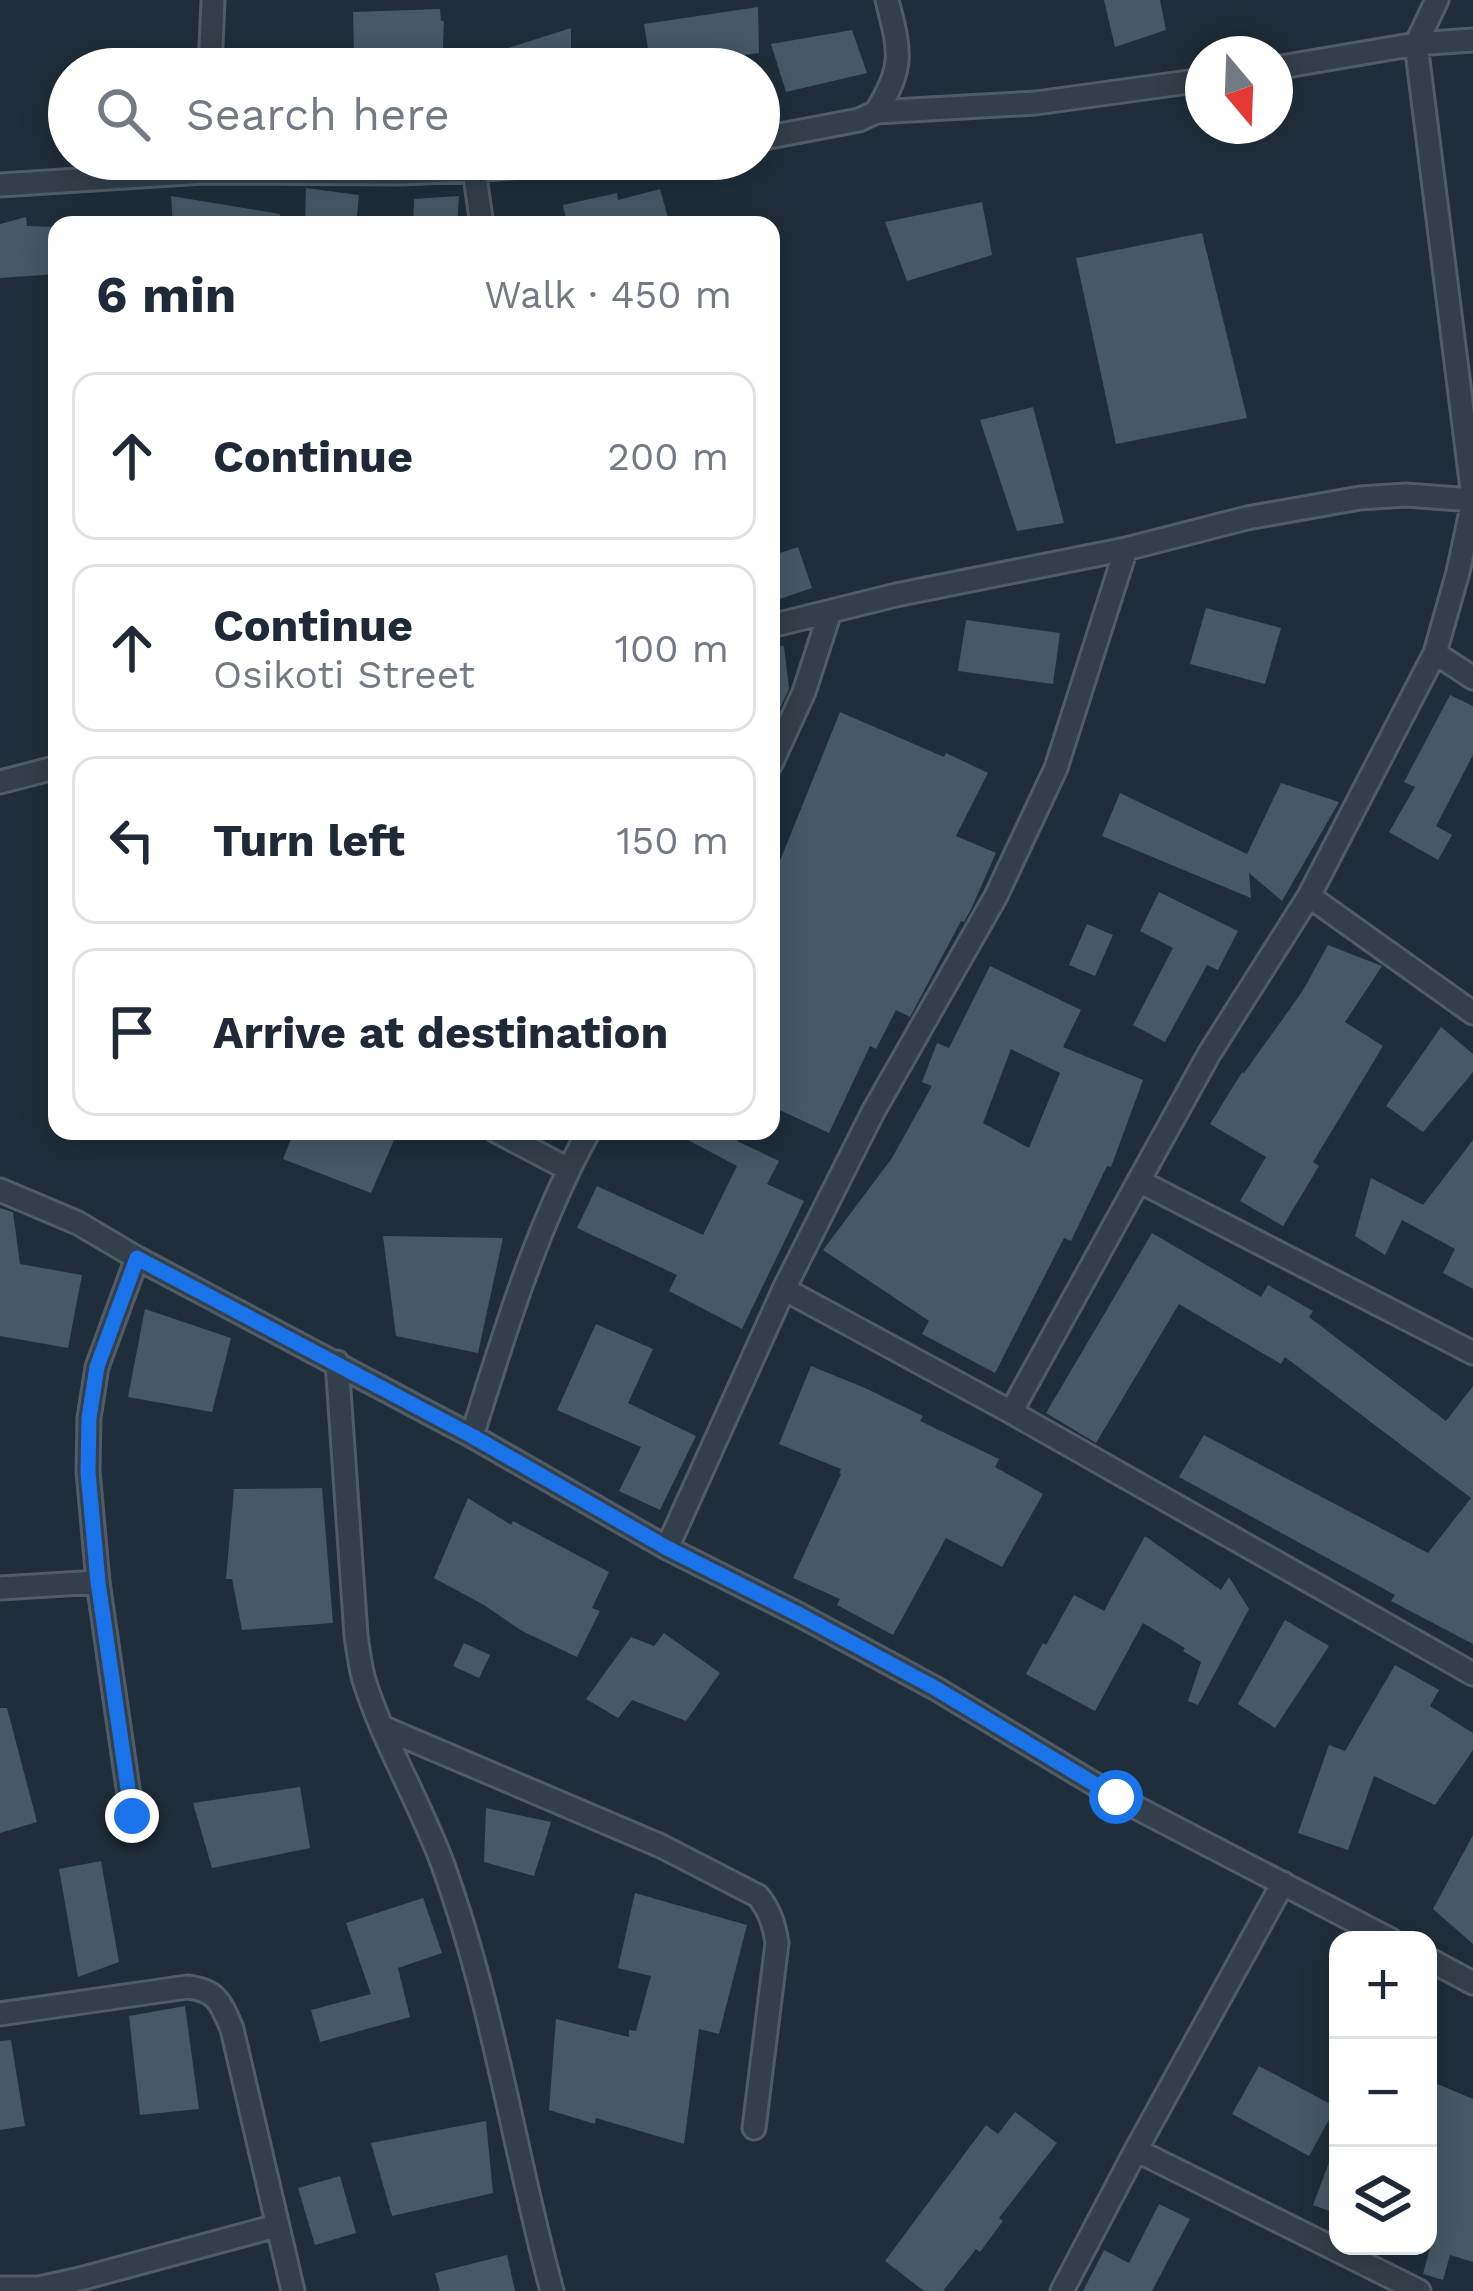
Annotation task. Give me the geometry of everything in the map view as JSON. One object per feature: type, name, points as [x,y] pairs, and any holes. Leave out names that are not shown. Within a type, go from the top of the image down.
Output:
[{"type":"street","points":[[211,48],[214,0]]},
{"type":"street","points":[[876,112],[895,82],[898,55],[886,0]]},
{"type":"street","points":[[1011,1412],[1209,1054],[1309,896],[1436,652],[1473,499],[1416,44],[1437,0]]},
{"type":"street","points":[[1293,65],[1416,44],[1473,40]]},
{"type":"street","points":[[780,135],[859,120],[876,112],[1036,103],[1185,82]]},
{"type":"street","points":[[0,185],[54,180]]},
{"type":"street","points":[[475,180],[481,216]]},
{"type":"street","points":[[780,624],[896,595],[1126,549],[1246,518],[1360,498],[1473,499]]},
{"type":"street","points":[[667,1548],[784,1289],[873,1112],[995,896],[1056,768],[1126,549]]},
{"type":"street","points":[[780,744],[804,692],[830,612]]},
{"type":"street","points":[[1436,652],[1473,678]]},
{"type":"street","points":[[0,782],[48,770]]},
{"type":"street","points":[[1309,896],[1473,1013]]},
{"type":"street","points":[[513,1140],[568,1169]]},
{"type":"street","points":[[472,1436],[515,1298],[584,1140]]},
{"type":"street","points":[[1139,1180],[1473,1354]]},
{"type":"street","points":[[0,1190],[79,1222],[667,1548],[935,1688],[1116,1797],[1374,1931]]},
{"type":"street","points":[[132,1816],[98,1582],[88,1472],[89,1418],[97,1367],[137,1258]]},
{"type":"street","points":[[784,1289],[1473,1674]]},
{"type":"street","points":[[338,1362],[363,1678],[442,1864],[475,1969],[552,2291]]},
{"type":"street","points":[[0,1588],[98,1582]]},
{"type":"street","points":[[384,1728],[661,1846],[758,1896],[774,1923],[777,1943],[754,2128]]},
{"type":"street","points":[[1062,2291],[1283,1883]]},
{"type":"street","points":[[1437,1964],[1473,1983]]},
{"type":"street","points":[[0,2014],[188,1987],[206,1989],[221,2004],[232,2029],[293,2291]]},
{"type":"street","points":[[1136,2150],[1419,2291]]},
{"type":"street","points":[[0,2288],[39,2288],[80,2279],[276,2226]]},
{"type":"building","points":[[1104,0],[1160,0],[1166,30],[1115,47]]},
{"type":"building","points":[[758,7],[759,48],[648,48],[644,24]]},
{"type":"building","points":[[440,9],[443,48],[354,48],[353,12]]},
{"type":"building","points":[[571,28],[571,48],[508,48]]},
{"type":"building","points":[[852,30],[867,73],[786,92],[780,48],[771,44]]},
{"type":"building","points":[[306,188],[359,195],[357,216],[305,216]]},
{"type":"building","points":[[660,189],[668,216],[565,216],[563,205],[617,193],[618,200]]},
{"type":"building","points":[[171,196],[280,214],[280,216],[172,216]]},
{"type":"building","points":[[459,196],[458,216],[413,216],[414,199]]},
{"type":"building","points":[[982,202],[992,255],[907,281],[885,222]]},
{"type":"building","points":[[26,217],[27,226],[48,227],[48,275],[0,278],[0,224]]},
{"type":"building","points":[[1202,233],[1247,418],[1116,444],[1076,258]]},
{"type":"building","points":[[1033,407],[1064,523],[1017,531],[980,420]]},
{"type":"building","points":[[798,547],[812,588],[780,599],[780,553]]},
{"type":"building","points":[[1206,608],[1281,628],[1265,684],[1190,664]]},
{"type":"building","points":[[966,620],[1060,633],[1053,684],[958,671]]},
{"type":"building","points":[[780,646],[784,646],[789,689],[780,708]]},
{"type":"building","points":[[1450,695],[1473,706],[1473,755],[1436,826],[1452,835],[1438,860],[1389,832],[1415,787],[1404,782]]},
{"type":"building","points":[[840,712],[988,773],[956,836],[996,853],[971,909],[910,1017],[896,1010],[876,1049],[870,1046],[829,1133],[780,1110],[780,861]]},
{"type":"building","points":[[1281,783],[1339,802],[1282,901],[1249,873],[1251,898],[1102,836],[1120,793],[1247,854]]},
{"type":"building","points":[[1159,892],[1238,931],[1218,970],[1207,965],[1165,1042],[1133,1025],[1173,948],[1140,931]]},
{"type":"building","points":[[1087,924],[1113,935],[1095,976],[1069,965]]},
{"type":"building","points":[[1328,945],[1382,966],[1345,1022],[1383,1046],[1313,1162],[1319,1166],[1283,1226],[1240,1201],[1266,1157],[1210,1124],[1302,992]]},
{"type":"building","points":[[990,966],[1081,1010],[1063,1047],[1143,1080],[1111,1167],[1107,1166],[1071,1241],[1064,1238],[995,1373],[922,1334],[929,1321],[823,1250],[892,1158],[932,1086],[922,1082],[937,1043],[949,1048]],"holes":[[[1011,1049],[1060,1073],[1029,1148],[983,1123]]]},
{"type":"building","points":[[1441,1027],[1473,1054],[1473,1072],[1423,1132],[1386,1106]]},
{"type":"building","points":[[290,1140],[394,1140],[371,1193],[283,1159]]},
{"type":"building","points":[[688,1140],[738,1140],[779,1161],[767,1184],[804,1201],[742,1329],[669,1291],[677,1275],[577,1228],[597,1186],[703,1235],[737,1166]]},
{"type":"building","points":[[1473,1140],[1473,1289],[1443,1273],[1455,1249],[1402,1220],[1385,1255],[1355,1236],[1371,1178],[1423,1205]]},
{"type":"building","points":[[0,1208],[13,1212],[20,1264],[82,1275],[68,1348],[0,1336]]},
{"type":"building","points":[[1152,1233],[1261,1297],[1268,1285],[1313,1311],[1309,1317],[1446,1421],[1473,1386],[1473,1644],[1391,1601],[1395,1595],[1179,1477],[1204,1435],[1428,1553],[1471,1498],[1285,1357],[1281,1364],[1179,1304],[1096,1443],[1046,1413]]},
{"type":"building","points":[[383,1236],[503,1238],[478,1353],[396,1336]]},
{"type":"building","points":[[145,1309],[231,1338],[212,1412],[128,1397]]},
{"type":"building","points":[[596,1324],[653,1349],[628,1403],[696,1436],[660,1510],[619,1491],[641,1447],[557,1410]]},
{"type":"building","points":[[811,1366],[923,1416],[920,1421],[999,1459],[995,1467],[1043,1494],[1002,1567],[946,1538],[893,1635],[837,1605],[840,1599],[793,1578],[841,1474],[841,1469],[779,1444]]},
{"type":"building","points":[[322,1488],[333,1623],[242,1630],[232,1579],[226,1579],[234,1489]]},
{"type":"building","points":[[468,1498],[511,1525],[513,1521],[609,1572],[592,1608],[600,1611],[577,1657],[522,1631],[434,1578]]},
{"type":"building","points":[[1145,1536],[1221,1590],[1229,1577],[1249,1609],[1198,1705],[1188,1701],[1201,1662],[1143,1623],[1095,1711],[1026,1674],[1074,1595],[1104,1611]]},
{"type":"building","points":[[1285,1620],[1329,1646],[1275,1728],[1238,1704]]},
{"type":"building","points":[[664,1633],[720,1673],[686,1721],[632,1700],[618,1718],[586,1699],[631,1637],[654,1646]]},
{"type":"building","points":[[464,1643],[490,1655],[479,1678],[453,1666]]},
{"type":"building","points":[[1395,1665],[1439,1690],[1430,1706],[1473,1733],[1473,1750],[1435,1805],[1374,1776],[1348,1850],[1298,1833],[1329,1745],[1345,1751]]},
{"type":"building","points":[[0,1708],[7,1708],[37,1822],[0,1833]]},
{"type":"building","points":[[300,1787],[310,1848],[212,1868],[193,1803]]},
{"type":"building","points":[[486,1808],[551,1822],[534,1876],[484,1862]]},
{"type":"building","points":[[1473,1835],[1473,1944],[1433,1909]]},
{"type":"building","points":[[101,1861],[119,1962],[78,1977],[59,1869]]},
{"type":"building","points":[[635,1893],[747,1925],[719,2034],[699,2029],[684,2144],[596,2118],[595,2124],[549,2110],[556,2019],[629,2037],[629,2030],[636,2031],[651,1976],[618,1968]]},
{"type":"building","points":[[423,1898],[442,1953],[398,1968],[410,2017],[320,2042],[311,2010],[371,1994],[346,1923]]},
{"type":"building","points":[[185,2006],[199,2109],[140,2115],[129,2016]]},
{"type":"building","points":[[11,2040],[25,2126],[0,2130],[0,2041]]},
{"type":"building","points":[[1259,2066],[1329,2103],[1329,2120],[1309,2156],[1232,2114]]},
{"type":"building","points":[[1437,2084],[1473,2099],[1473,2262],[1450,2255],[1443,2280],[1423,2274],[1428,2255],[1437,2255]]},
{"type":"building","points":[[1015,2112],[1057,2143],[999,2218],[1003,2221],[980,2252],[976,2249],[943,2291],[924,2291],[885,2261],[986,2125],[998,2134]]},
{"type":"building","points":[[486,2121],[493,2193],[392,2216],[371,2143]]},
{"type":"building","points":[[1329,2163],[1329,2211],[1313,2205]]},
{"type":"building","points":[[340,2176],[356,2233],[315,2245],[298,2188]]},
{"type":"building","points":[[1159,2204],[1190,2219],[1152,2291],[1083,2291],[1104,2250],[1129,2263]]},
{"type":"building","points":[[507,2255],[515,2291],[440,2291],[435,2273]]},
{"type":"route","points":[[132,1816],[98,1582],[88,1472],[89,1418],[97,1367],[137,1258],[338,1362],[667,1548],[935,1688],[1116,1797]]}]
